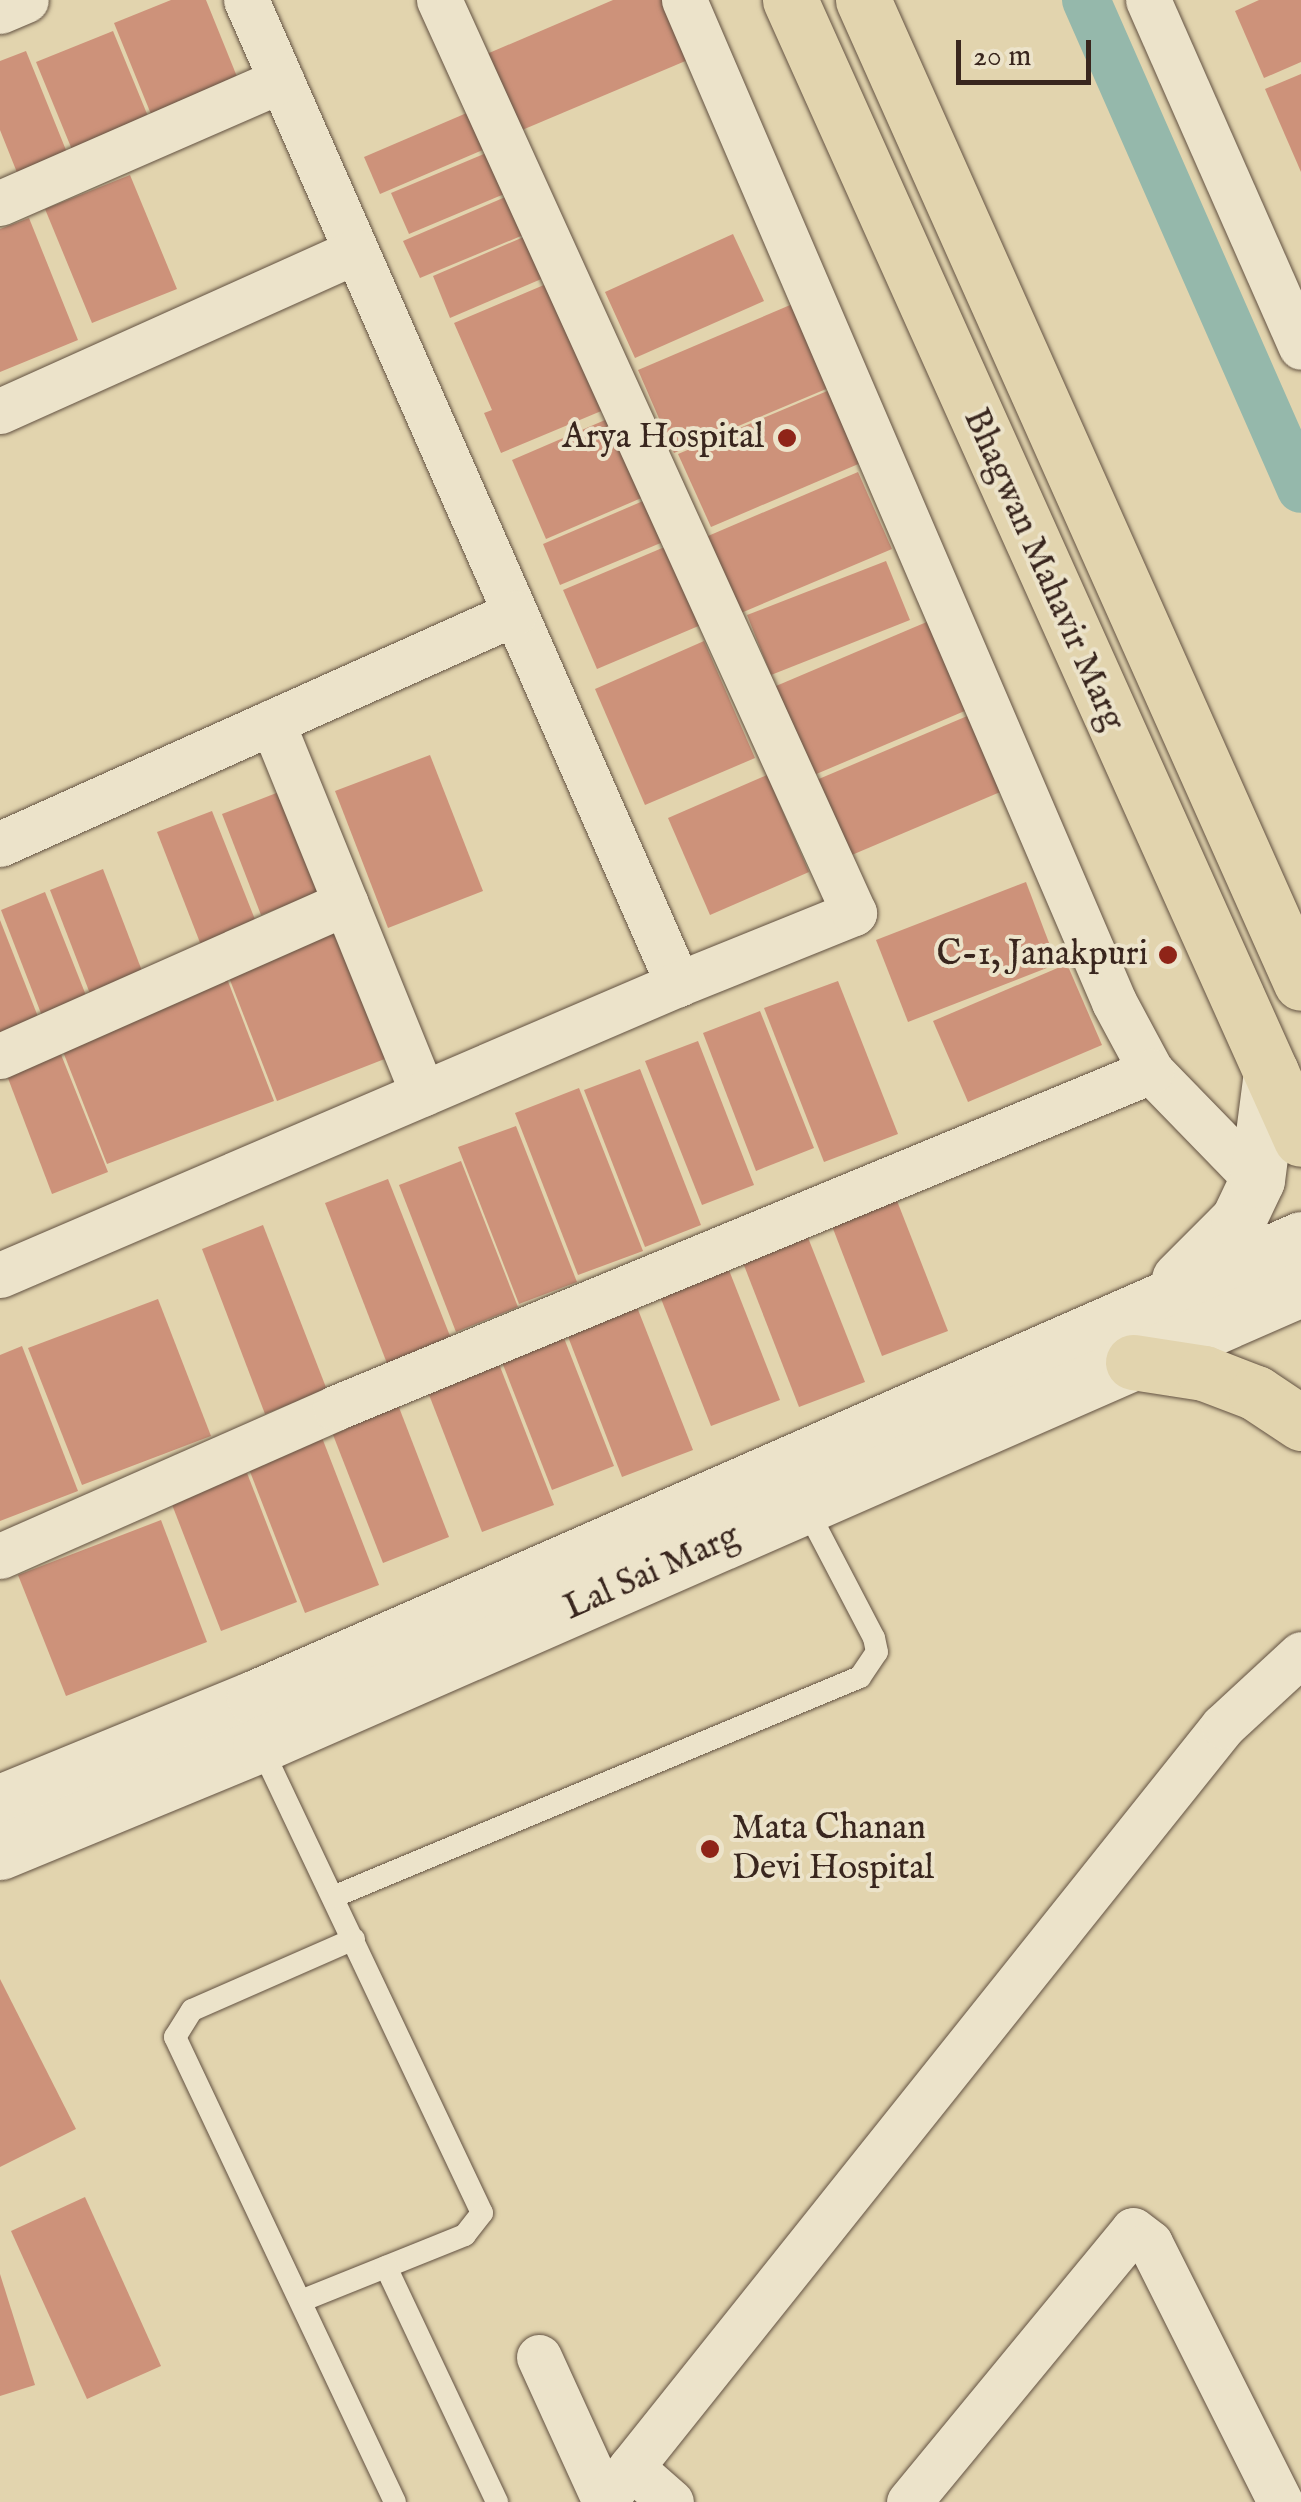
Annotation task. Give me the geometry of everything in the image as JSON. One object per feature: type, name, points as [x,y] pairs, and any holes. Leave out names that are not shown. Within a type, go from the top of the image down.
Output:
[{"type":"main road","name":"Bhagwan Mahavir Marg","points":[[790,0],[1301,1138]]},
{"type":"main road","name":"Bhagwan Mahavir Marg","points":[[864,0],[1301,984]]},
{"type":"main road","points":[[1133,1362],[1204,1373],[1256,1393],[1301,1423]]},
{"type":"street","points":[[0,12],[26,0]]},
{"type":"street","points":[[246,0],[678,984]]},
{"type":"street","points":[[0,1275],[678,984],[854,913],[440,0]]},
{"type":"street","points":[[684,0],[1114,1002],[1151,1070],[1257,1180]]},
{"type":"street","points":[[1148,0],[1301,347]]},
{"type":"street","points":[[0,203],[281,80]]},
{"type":"street","points":[[0,411],[356,251]]},
{"type":"street","points":[[0,844],[515,613]]},
{"type":"street","points":[[272,722],[423,1093]]},
{"type":"street","points":[[0,1056],[346,903]]},
{"type":"street","points":[[0,1556],[335,1408],[1151,1070]]},
{"type":"street","points":[[1146,1307],[1228,1232],[1257,1180],[1271,1072]]},
{"type":"street","name":"Lal Sai Marg","points":[[0,1802],[254,1698],[1301,1239]]},
{"type":"street","name":"Lal Sai Marg","points":[[0,1852],[260,1746],[1301,1289]]},
{"type":"street","points":[[613,2490],[1224,1726],[1301,1654]]},
{"type":"street","points":[[908,2502],[1133,2230],[1150,2243],[1280,2502]]},
{"type":"street","points":[[539,2357],[613,2490],[671,2502]]},
{"type":"street","points":[[1290,2502],[1301,2491]]},
{"type":"lane","points":[[333,1897],[860,1677],[877,1652],[874,1638],[804,1506]]},
{"type":"lane","points":[[260,1746],[482,2213],[465,2235],[301,2301]]},
{"type":"lane","points":[[354,1940],[192,2010],[176,2037],[395,2502]]},
{"type":"lane","points":[[386,2267],[497,2502]]},
{"type":"building","points":[[171,0],[206,0],[242,89],[155,124],[114,23]]},
{"type":"building","points":[[613,0],[678,0],[702,54],[515,133],[482,56]]},
{"type":"building","points":[[1259,0],[1301,0],[1301,62],[1264,78],[1235,11]]},
{"type":"building","points":[[113,31],[152,126],[75,157],[36,62]]},
{"type":"building","points":[[26,51],[72,165],[22,185],[0,130],[0,61]]},
{"type":"building","points":[[1301,74],[1301,172],[1265,89]]},
{"type":"building","points":[[476,109],[492,146],[380,194],[364,157]]},
{"type":"building","points":[[491,151],[509,192],[409,234],[391,193]]},
{"type":"building","points":[[130,175],[177,289],[92,323],[45,209]]},
{"type":"building","points":[[517,192],[533,231],[420,278],[403,241]]},
{"type":"building","points":[[29,218],[78,340],[0,372],[0,229]]},
{"type":"building","points":[[535,232],[553,274],[450,318],[433,276]]},
{"type":"building","points":[[733,234],[764,301],[635,358],[605,292]]},
{"type":"building","points":[[558,279],[618,404],[501,453],[484,413],[492,410],[454,323]]},
{"type":"building","points":[[802,300],[838,384],[674,453],[638,370]]},
{"type":"building","points":[[832,389],[863,462],[711,527],[678,454]]},
{"type":"building","points":[[619,414],[653,493],[546,539],[512,460]]},
{"type":"building","points":[[858,472],[892,549],[741,613],[708,536]]},
{"type":"building","points":[[657,495],[675,537],[560,585],[543,544]]},
{"type":"building","points":[[674,543],[708,622],[597,669],[563,590]]},
{"type":"building","points":[[886,561],[910,620],[771,675],[747,615]]},
{"type":"building","points":[[929,621],[967,710],[814,775],[776,686]]},
{"type":"building","points":[[704,641],[755,758],[645,805],[595,689]]},
{"type":"building","points":[[972,714],[1005,790],[840,860],[807,784]]},
{"type":"building","points":[[430,755],[483,891],[388,928],[335,791]]},
{"type":"building","points":[[767,775],[809,872],[710,915],[668,818]]},
{"type":"building","points":[[279,792],[319,893],[261,915],[222,814]]},
{"type":"building","points":[[212,811],[262,937],[206,958],[157,832]]},
{"type":"building","points":[[103,869],[147,984],[94,1004],[50,890]]},
{"type":"building","points":[[1026,882],[1057,964],[908,1022],[876,940]]},
{"type":"building","points":[[45,892],[89,1003],[44,1021],[1,910]]},
{"type":"building","points":[[347,915],[400,1053],[277,1101],[223,962]]},
{"type":"building","points":[[0,920],[44,1032],[0,1049]]},
{"type":"building","points":[[1067,964],[1102,1045],[968,1102],[933,1021]]},
{"type":"building","points":[[226,976],[274,1101],[107,1164],[62,1049]]},
{"type":"building","points":[[838,981],[898,1134],[824,1162],[764,1008]]},
{"type":"building","points":[[760,1011],[814,1148],[756,1171],[703,1033]]},
{"type":"building","points":[[698,1041],[754,1185],[702,1205],[645,1061]]},
{"type":"building","points":[[60,1052],[108,1172],[52,1194],[6,1073]]},
{"type":"building","points":[[640,1069],[701,1225],[645,1247],[584,1090]]},
{"type":"building","points":[[579,1088],[643,1251],[578,1275],[515,1113]]},
{"type":"building","points":[[516,1126],[577,1282],[519,1304],[458,1147]]},
{"type":"building","points":[[461,1161],[518,1307],[456,1332],[399,1185]]},
{"type":"building","points":[[388,1179],[452,1341],[388,1366],[325,1203]]},
{"type":"building","points":[[892,1188],[948,1331],[882,1356],[827,1213]]},
{"type":"building","points":[[263,1225],[327,1390],[265,1414],[202,1249]]},
{"type":"building","points":[[805,1230],[865,1382],[799,1407],[740,1255]]},
{"type":"building","points":[[725,1260],[780,1400],[711,1426],[656,1286]]},
{"type":"building","points":[[158,1299],[211,1436],[82,1485],[28,1348]]},
{"type":"building","points":[[637,1307],[693,1450],[622,1477],[567,1334]]},
{"type":"building","points":[[562,1333],[614,1466],[552,1490],[500,1357]]},
{"type":"building","points":[[22,1346],[78,1491],[0,1521],[0,1355]]},
{"type":"building","points":[[492,1346],[554,1505],[482,1532],[421,1374]]},
{"type":"building","points":[[395,1397],[449,1537],[383,1563],[328,1422]]},
{"type":"building","points":[[321,1435],[379,1585],[305,1613],[247,1464]]},
{"type":"building","points":[[247,1473],[297,1602],[221,1631],[171,1502]]},
{"type":"building","points":[[161,1520],[207,1642],[66,1696],[18,1575]]},
{"type":"building","points":[[0,1979],[76,2129],[0,2167]]},
{"type":"building","points":[[85,2197],[161,2366],[87,2399],[11,2231]]},
{"type":"building","points":[[0,2274],[35,2385],[0,2396]]},
{"type":"waterway","points":[[1086,0],[1301,489]]},
{"type":"place","name":"Arya Hospital","points":[[787,438]]},
{"type":"place","name":"C-1, Janakpuri","points":[[1168,955]]},
{"type":"place","name":"Mata Chanan Devi Hospital","points":[[710,1849]]}]
